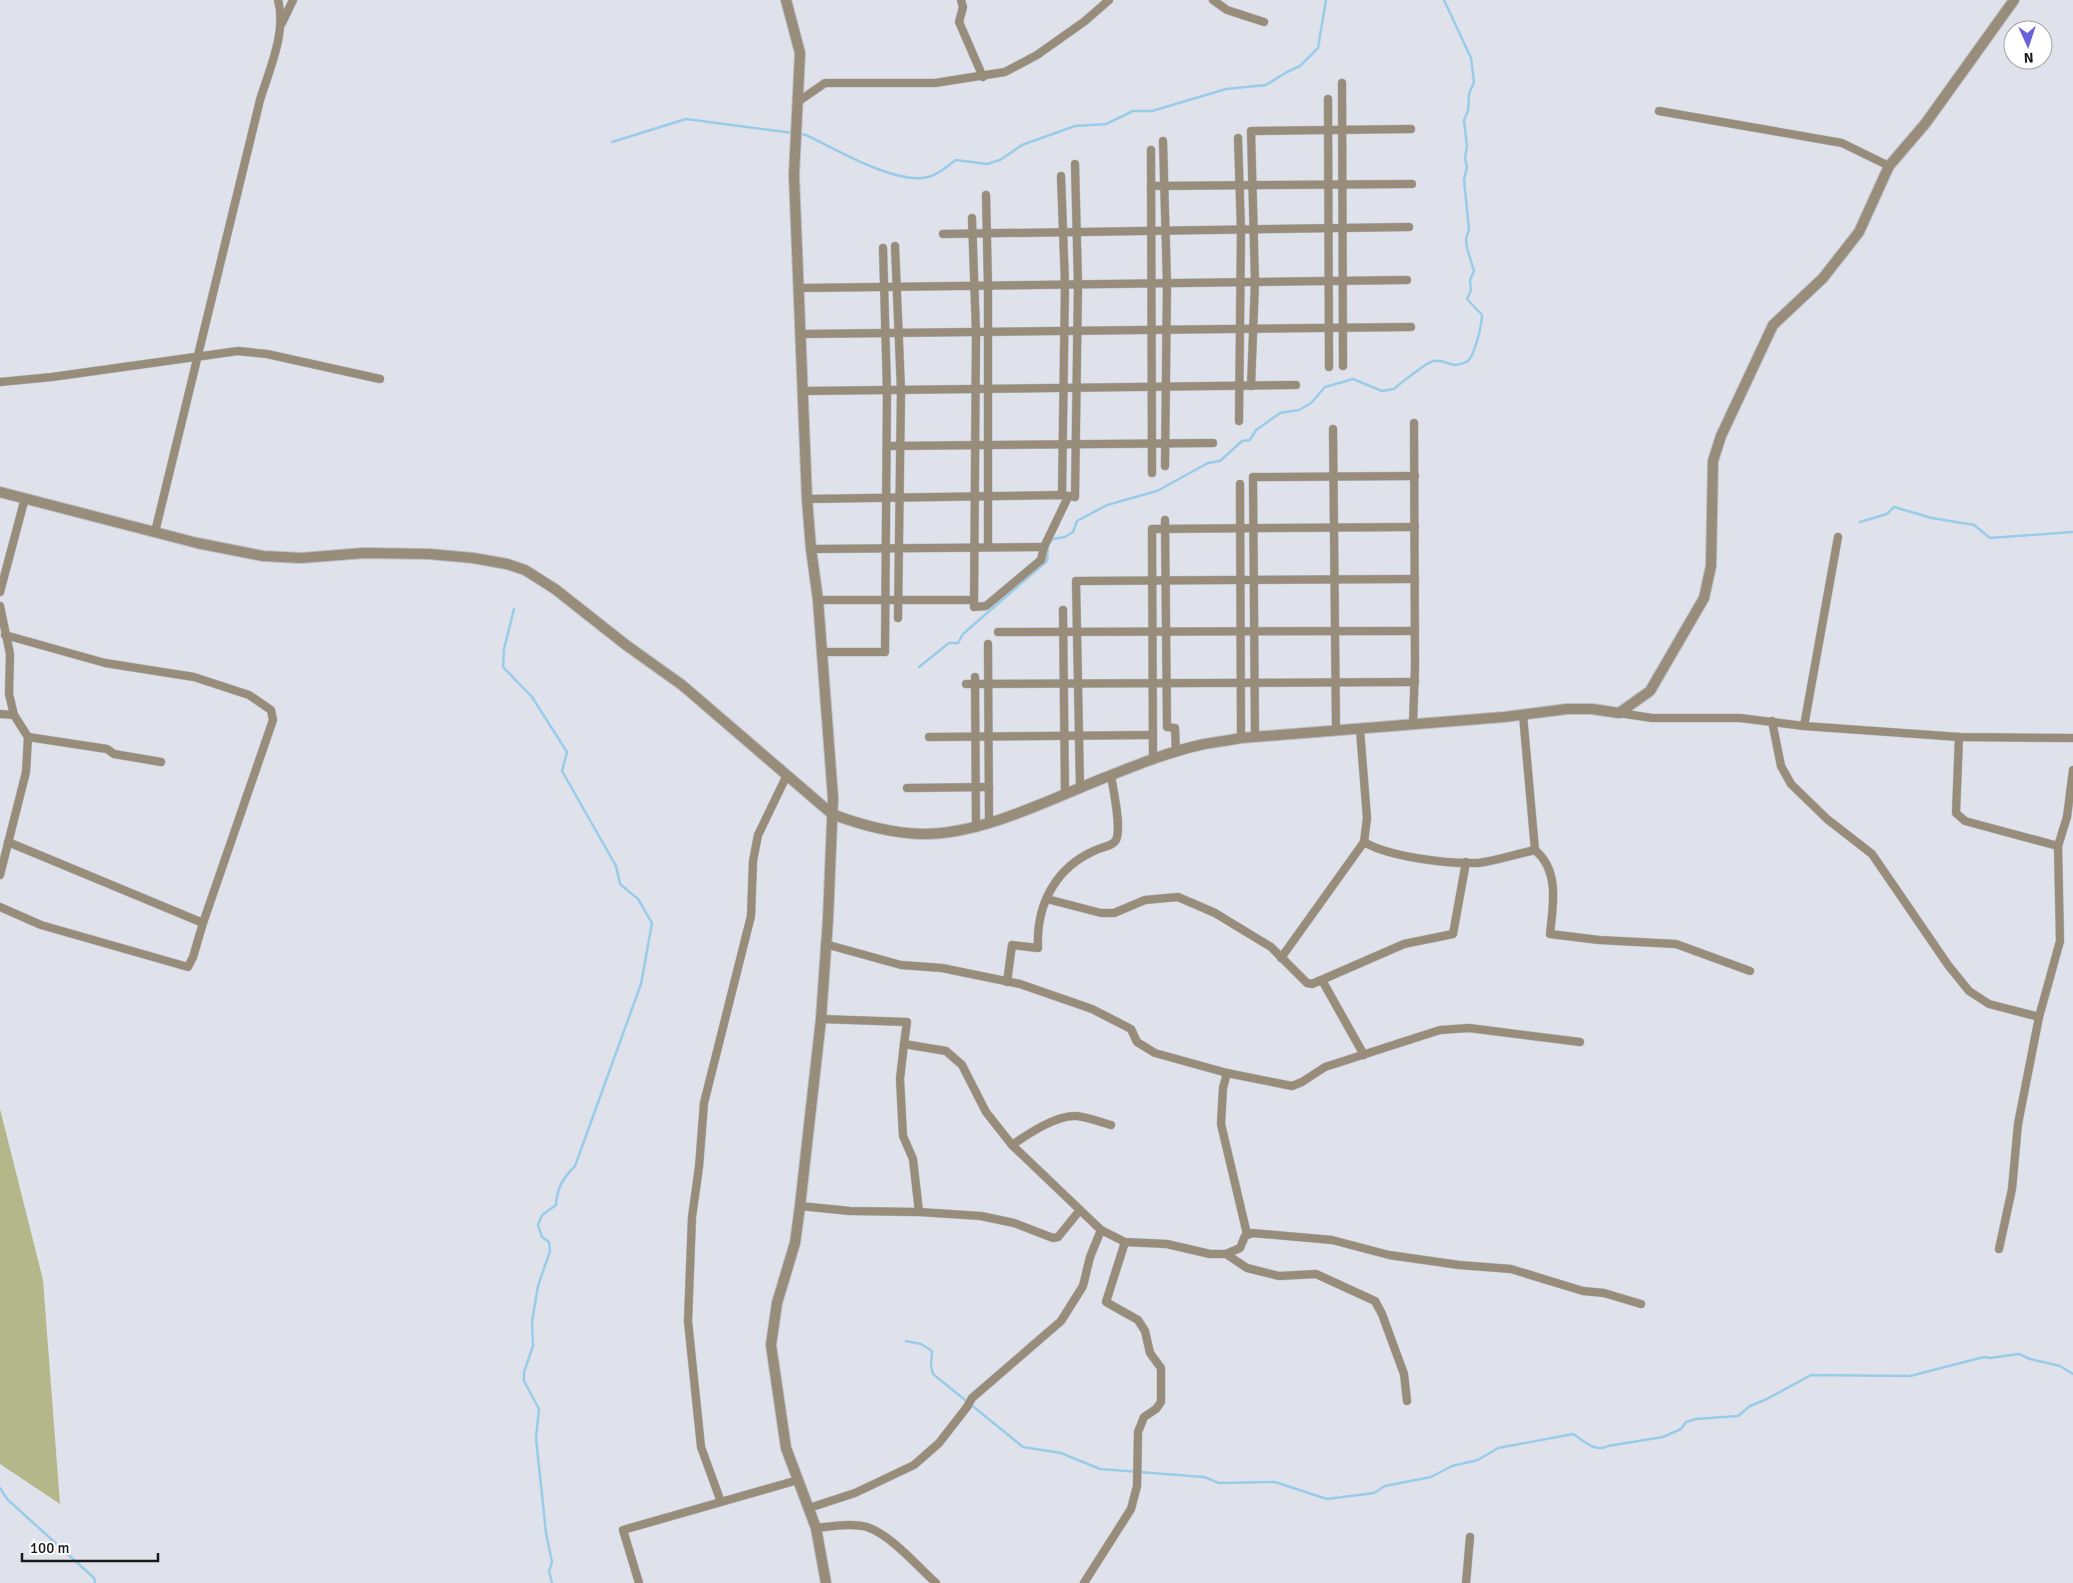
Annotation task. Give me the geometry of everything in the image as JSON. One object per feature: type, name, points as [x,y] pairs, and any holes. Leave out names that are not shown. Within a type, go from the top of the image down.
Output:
[{"type":"street","points":[[155,532],[260,100],[273,58],[280,27],[278,0]]},
{"type":"street","points":[[280,27],[293,0]]},
{"type":"street","points":[[786,0],[800,53],[794,175],[802,334],[807,499],[818,600],[820,652],[833,798],[828,920],[821,1018],[800,1206],[795,1243],[777,1303],[771,1345],[772,1367],[786,1448],[816,1528],[826,1583]]},
{"type":"street","points":[[961,0],[963,7],[959,22],[983,77]]},
{"type":"street","points":[[799,101],[825,83],[935,83],[983,77],[1005,72],[1037,55],[1085,21],[1109,0]]},
{"type":"street","points":[[1213,0],[1227,10],[1264,22]]},
{"type":"street","points":[[1619,713],[1650,691],[1704,598],[1711,566],[1713,461],[1721,436],[1773,325],[1823,278],[1859,232],[1890,166],[1925,124],[2014,0]]},
{"type":"street","points":[[1342,83],[1343,366]]},
{"type":"street","points":[[1328,99],[1329,367]]},
{"type":"street","points":[[1659,111],[1842,143],[1890,166]]},
{"type":"street","points":[[1251,386],[1256,282],[1251,131],[1410,129]]},
{"type":"street","points":[[1238,138],[1241,230],[1239,421]]},
{"type":"street","points":[[1163,142],[1167,283],[1165,466]]},
{"type":"street","points":[[1151,150],[1152,474]]},
{"type":"street","points":[[807,499],[975,496],[1075,497],[1078,284],[1075,164]]},
{"type":"street","points":[[972,218],[976,332],[974,607],[986,606],[1040,560],[1065,496],[1063,444],[1065,284],[1061,176]]},
{"type":"street","points":[[1151,186],[1412,184]]},
{"type":"street","points":[[986,195],[988,547]]},
{"type":"street","points":[[943,234],[1409,227]]},
{"type":"street","points":[[895,246],[901,390],[898,618]]},
{"type":"street","points":[[820,652],[885,652],[887,390],[882,248]]},
{"type":"street","points":[[800,288],[1407,280]]},
{"type":"street","points":[[802,334],[1411,327]]},
{"type":"street","points":[[0,382],[52,377],[238,351],[268,354],[380,379]]},
{"type":"street","points":[[804,391],[1296,385]]},
{"type":"street","points":[[1413,724],[1415,682],[1414,423]]},
{"type":"street","points":[[1333,429],[1336,731]]},
{"type":"street","points":[[886,446],[1213,443]]},
{"type":"street","points":[[1255,736],[1253,477],[1415,476]]},
{"type":"street","points":[[1240,484],[1241,738]]},
{"type":"street","points":[[0,492],[197,543],[263,556],[301,558],[364,553],[429,554],[473,558],[507,564],[525,570],[555,589],[626,645],[682,685],[832,814],[884,830],[921,834],[976,828],[1111,775],[1200,745],[1255,736],[1360,730],[1523,715],[1567,709],[1592,709],[1652,718],[1740,718],[1804,726],[1959,737],[2073,738]]},
{"type":"street","points":[[0,592],[25,498]]},
{"type":"street","points":[[1153,760],[1152,529],[1165,525],[1240,529],[1415,528]]},
{"type":"street","points":[[1165,525],[1167,727],[1175,728],[1176,752]]},
{"type":"street","points":[[1804,726],[1838,537]]},
{"type":"street","points":[[811,549],[1044,547]]},
{"type":"street","points":[[1080,788],[1076,581],[1415,579]]},
{"type":"street","points":[[818,600],[974,600]]},
{"type":"street","points":[[0,606],[10,654],[9,694],[14,715],[28,737],[26,772],[0,875]]},
{"type":"street","points":[[1063,610],[1065,794]]},
{"type":"street","points":[[998,632],[1415,631]]},
{"type":"street","points":[[0,907],[41,925],[188,967],[274,720],[272,710],[249,696],[194,677],[104,663],[6,635]]},
{"type":"street","points":[[988,644],[990,823]]},
{"type":"street","points":[[966,684],[975,681],[988,684],[1415,682]]},
{"type":"street","points":[[975,681],[976,828]]},
{"type":"street","points":[[0,714],[14,715]]},
{"type":"street","points":[[1523,715],[1535,850],[1543,857],[1552,875],[1554,895],[1550,934],[1599,940],[1676,944],[1750,971]]},
{"type":"street","points":[[1772,721],[1781,766],[1791,784],[1827,819],[1872,854],[1948,965],[1969,991],[1989,1004],[2039,1017]]},
{"type":"street","points":[[1281,958],[1364,842],[1367,818],[1360,730]]},
{"type":"street","points":[[929,737],[1153,735]]},
{"type":"street","points":[[28,737],[107,749],[114,754],[161,762]]},
{"type":"street","points":[[1959,737],[1956,813],[1965,821],[2058,846]]},
{"type":"street","points":[[1999,1249],[2012,1189],[2018,1124],[2039,1017],[2060,941],[2058,846],[2067,817],[2073,770]]},
{"type":"street","points":[[721,1502],[701,1447],[688,1321],[692,1217],[699,1167],[704,1103],[751,916],[753,861],[758,835],[787,775]]},
{"type":"street","points":[[1007,982],[1012,946],[1038,948],[1037,933],[1042,908],[1056,878],[1071,864],[1095,850],[1112,844],[1116,840],[1118,826],[1111,775]]},
{"type":"street","points":[[907,788],[989,787]]},
{"type":"street","points":[[8,842],[203,922]]},
{"type":"street","points":[[1364,842],[1375,849],[1433,861],[1478,863],[1535,850]]},
{"type":"street","points":[[1047,899],[1101,913],[1114,913],[1145,900],[1178,897],[1215,913],[1271,947],[1307,983],[1312,984],[1404,944],[1453,934],[1466,862]]},
{"type":"street","points":[[825,944],[900,965],[942,968],[1007,982],[1092,1009],[1131,1029],[1137,1042],[1155,1053],[1227,1073],[1292,1086],[1302,1082],[1325,1067],[1440,1030],[1469,1028],[1580,1042]]},
{"type":"street","points":[[1319,981],[1323,982],[1364,1055]]},
{"type":"street","points":[[821,1018],[907,1022],[900,1079],[903,1136],[912,1159],[919,1212]]},
{"type":"street","points":[[904,1044],[946,1051],[962,1065],[986,1112],[1012,1145],[1101,1230],[1125,1242],[1168,1244],[1210,1254],[1226,1254],[1240,1248],[1247,1234],[1221,1124],[1223,1088],[1227,1073]]},
{"type":"street","points":[[1012,1145],[1034,1130],[1066,1117],[1077,1116],[1111,1125]]},
{"type":"street","points":[[800,1206],[850,1211],[919,1212],[990,1218],[1014,1223],[1052,1238],[1058,1237],[1080,1210]]},
{"type":"street","points":[[809,1508],[855,1493],[914,1464],[939,1443],[972,1398],[1061,1321],[1082,1286],[1090,1257],[1101,1230]]},
{"type":"street","points":[[1247,1234],[1332,1240],[1389,1255],[1459,1265],[1511,1269],[1584,1291],[1604,1293],[1641,1304]]},
{"type":"street","points":[[1084,1583],[1131,1508],[1137,1486],[1138,1432],[1144,1417],[1156,1410],[1162,1402],[1161,1368],[1150,1353],[1144,1331],[1138,1320],[1106,1302],[1125,1242]]},
{"type":"street","points":[[1226,1254],[1247,1268],[1279,1276],[1316,1274],[1374,1302],[1382,1314],[1404,1374],[1407,1401]]},
{"type":"street","points":[[639,1583],[623,1530],[798,1480]]},
{"type":"street","points":[[816,1528],[836,1526],[866,1527],[883,1535],[936,1583]]},
{"type":"street","points":[[1466,1583],[1470,1537]]},
{"type":"green space","points":[[0,1109],[43,1280],[60,1504],[0,1464]]},
{"type":"waterway","points":[[799,134],[806,135],[863,163],[894,175],[909,178],[931,176],[956,160],[987,164],[1000,160],[1022,145],[1075,126],[1106,124],[1133,111],[1152,111],[1226,89],[1266,85],[1300,66],[1318,48],[1326,0]]},
{"type":"waterway","points":[[1050,542],[1053,539],[1065,537],[1073,532],[1077,521],[1107,505],[1157,491],[1208,463],[1220,461],[1242,441],[1250,440],[1256,430],[1280,413],[1299,410],[1311,403],[1325,387],[1353,379],[1382,391],[1394,389],[1431,362],[1440,361],[1456,365],[1469,360],[1478,338],[1482,315],[1467,299],[1471,290],[1470,280],[1474,271],[1466,239],[1469,229],[1464,180],[1467,167],[1464,120],[1468,111],[1469,94],[1474,82],[1471,58],[1444,0]]},
{"type":"waterway","points":[[612,142],[686,119],[793,133]]},
{"type":"waterway","points":[[1860,522],[1887,514],[1894,507],[1932,518],[1974,525],[1990,538],[2073,532]]},
{"type":"waterway","points":[[919,667],[949,643],[958,643],[963,634],[1047,561],[1048,546]]},
{"type":"waterway","points":[[514,609],[504,649],[503,667],[532,697],[567,752],[562,771],[616,866],[620,884],[638,899],[652,923],[641,984],[575,1166],[561,1184],[556,1205],[542,1215],[538,1225],[542,1237],[549,1242],[550,1251],[538,1286],[532,1322],[533,1346],[524,1372],[524,1381],[539,1409],[536,1438],[546,1533],[552,1562],[549,1571],[552,1583]]},
{"type":"waterway","points":[[906,1341],[921,1344],[932,1351],[931,1366],[933,1374],[1023,1447],[1061,1453],[1100,1469],[1204,1477],[1219,1483],[1275,1482],[1327,1499],[1374,1493],[1385,1486],[1431,1477],[1452,1466],[1478,1460],[1498,1448],[1573,1434],[1590,1445],[1599,1448],[1663,1437],[1681,1429],[1686,1422],[1696,1419],[1738,1416],[1750,1406],[1811,1375],[1910,1376],[1984,1357],[1990,1358],[2019,1354],[2030,1359],[2060,1366],[2073,1374]]},
{"type":"waterway","points":[[0,1488],[7,1499],[94,1578],[95,1583]]}]
